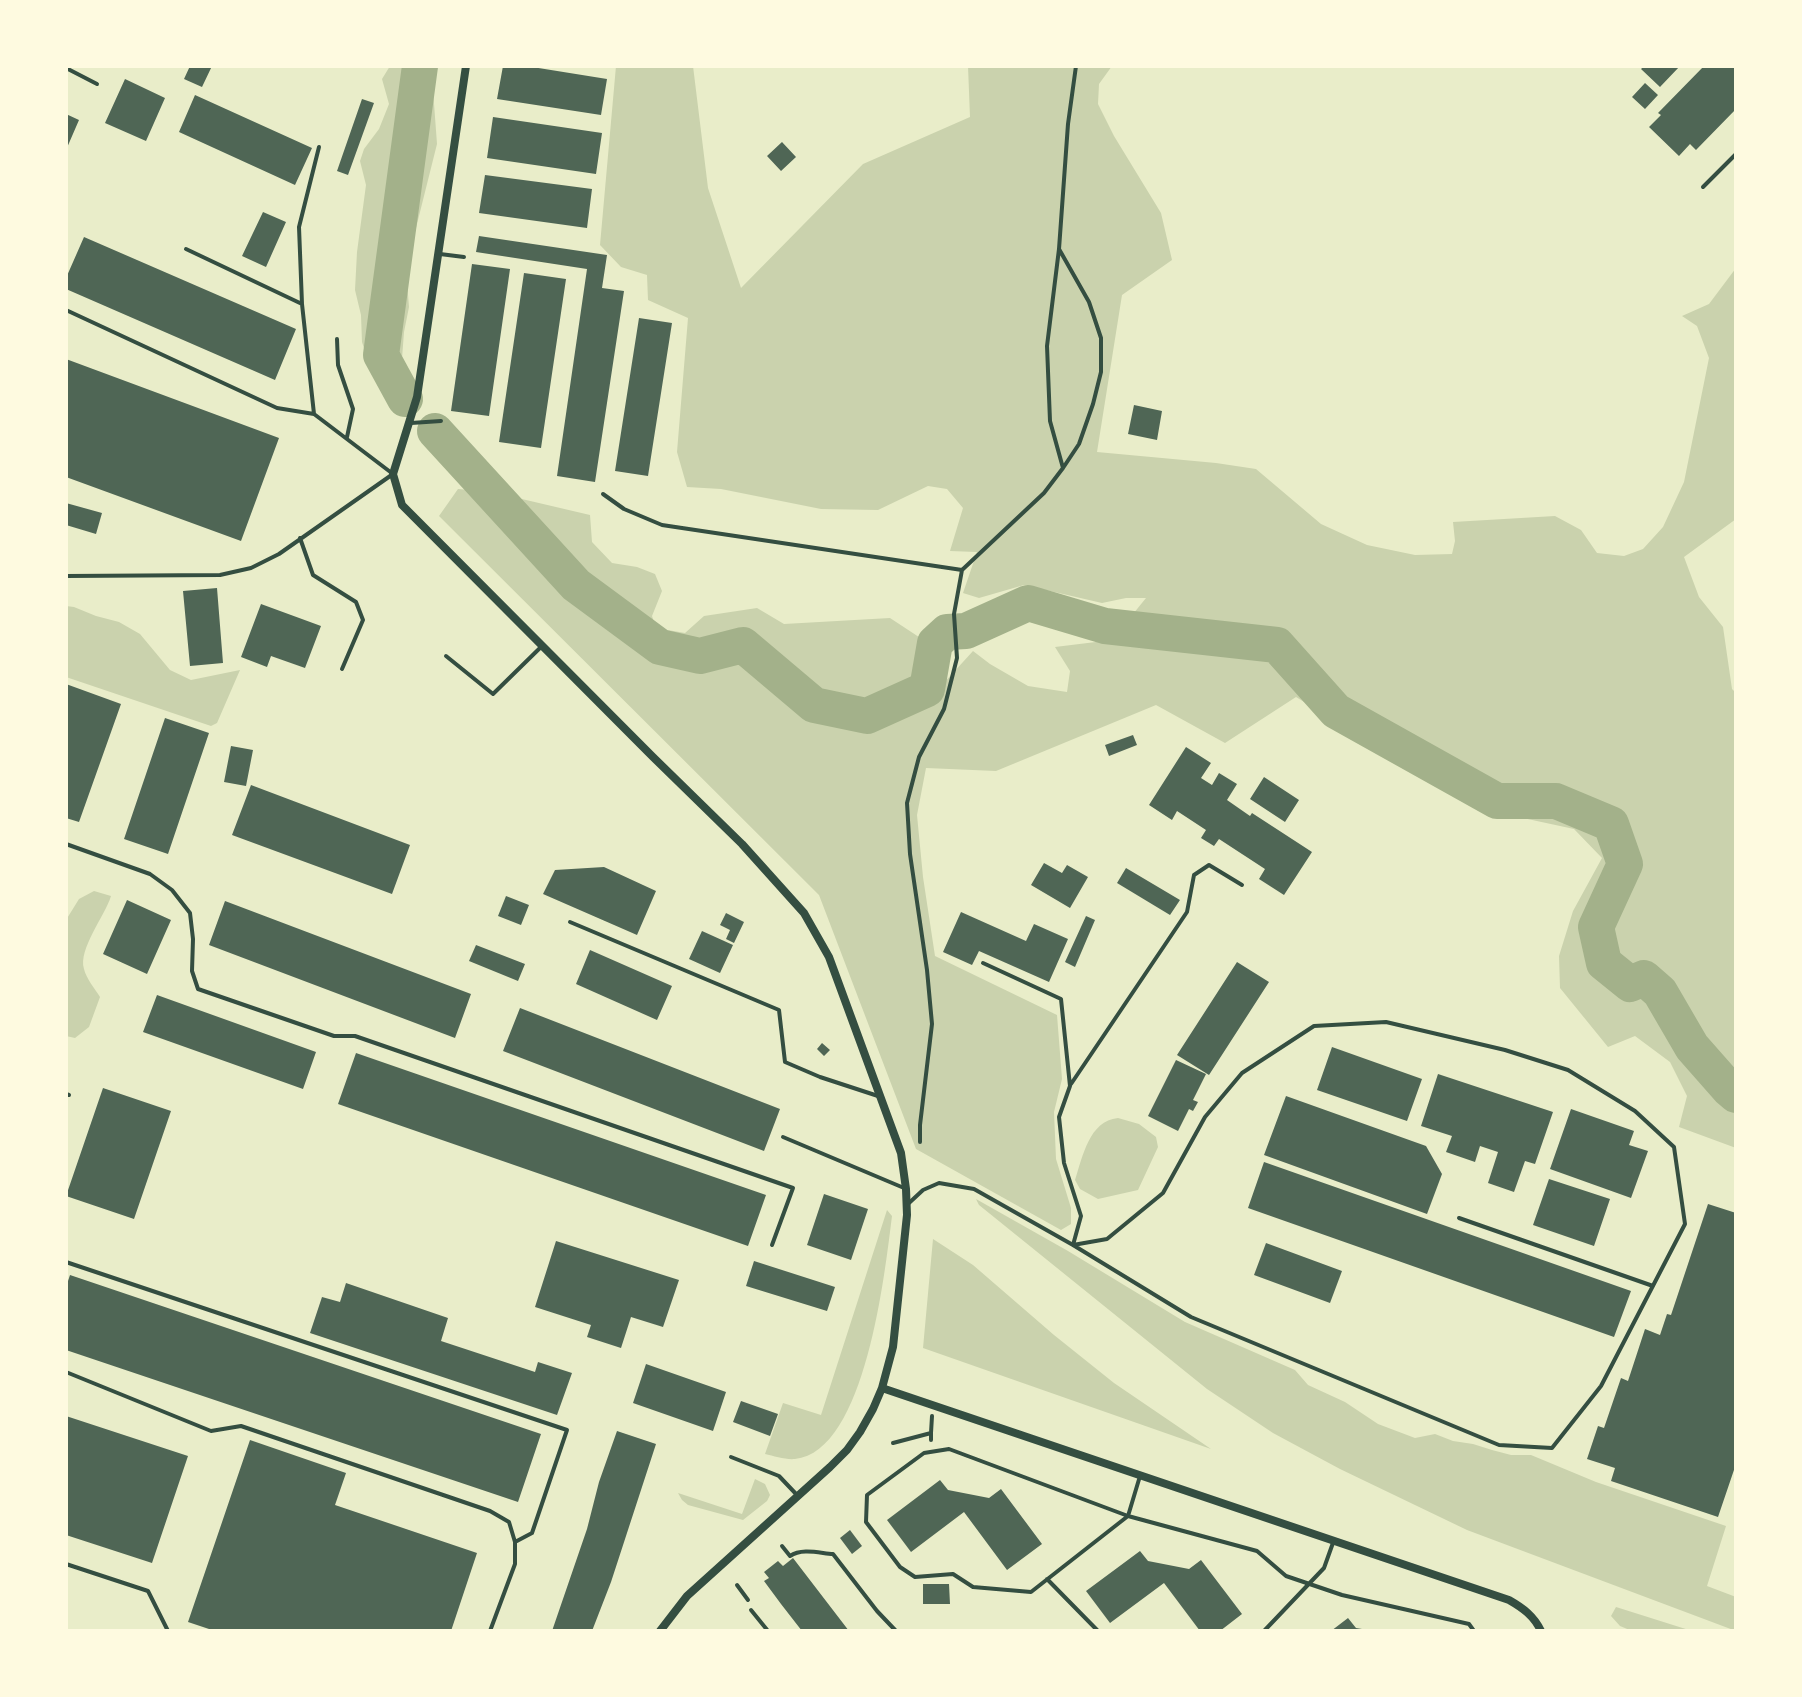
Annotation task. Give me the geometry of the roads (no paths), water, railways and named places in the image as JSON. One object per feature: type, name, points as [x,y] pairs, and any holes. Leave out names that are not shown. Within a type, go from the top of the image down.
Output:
[{"type":"street","points":[[466,66],[417,397],[393,474],[402,505],[742,844],[804,913],[829,957],[901,1153],[906,1189],[907,1215],[893,1347],[882,1388],[867,1421],[847,1450],[687,1596],[660,1631]]},
{"type":"street","points":[[882,1388],[1509,1600],[1525,1610],[1541,1631]]},
{"type":"lane","points":[[66,68],[97,84]]},
{"type":"lane","points":[[314,414],[302,304],[299,227],[319,147]]},
{"type":"lane","points":[[1703,187],[1736,154]]},
{"type":"lane","points":[[186,249],[302,304]]},
{"type":"lane","points":[[438,254],[464,257]]},
{"type":"lane","points":[[66,310],[277,408],[314,414],[393,474],[279,554],[251,568],[220,575],[66,576]]},
{"type":"lane","points":[[337,339],[338,365],[353,409],[347,437]]},
{"type":"lane","points":[[409,423],[441,421]]},
{"type":"lane","points":[[300,538],[313,575],[356,602],[363,620],[342,669]]},
{"type":"lane","points":[[446,656],[493,694],[542,646]]},
{"type":"lane","points":[[66,844],[150,874],[172,890],[190,913],[192,971],[198,989],[334,1036],[355,1036],[793,1188],[772,1245]]},
{"type":"lane","points":[[1073,1245],[1081,1216],[1064,1163],[1059,1117],[1070,1086],[1187,912],[1194,875],[1209,865],[1242,885]]},
{"type":"lane","points":[[570,922],[779,1010],[785,1062],[880,1096]]},
{"type":"lane","points":[[983,963],[1061,999],[1070,1086]]},
{"type":"lane","points":[[907,1204],[923,1190],[939,1183],[974,1189],[1191,1317],[1499,1445],[1552,1448],[1601,1386],[1685,1224],[1674,1147],[1635,1111],[1568,1070],[1505,1050],[1386,1022],[1314,1026],[1242,1073],[1205,1117],[1163,1193],[1107,1239],[1073,1245]]},
{"type":"lane","points":[[783,1137],[906,1189]]},
{"type":"lane","points":[[1459,1218],[1653,1286]]},
{"type":"lane","points":[[66,1262],[567,1430],[532,1533],[515,1542]]},
{"type":"lane","points":[[66,1372],[211,1431],[241,1426],[490,1511],[509,1522],[515,1542],[515,1564],[490,1631]]},
{"type":"lane","points":[[1141,1474],[1128,1516],[1031,1592],[973,1587],[953,1574],[915,1577],[900,1567],[866,1522],[867,1495],[924,1453],[949,1449],[1128,1516],[1257,1551],[1286,1576],[1342,1595],[1469,1624],[1474,1631]]},
{"type":"lane","points":[[731,1457],[779,1476],[798,1496]]},
{"type":"lane","points":[[1264,1631],[1324,1568],[1334,1540]]},
{"type":"lane","points":[[66,1564],[148,1591],[168,1631]]},
{"type":"lane","points":[[1047,1579],[1098,1631]]},
{"type":"lane","points":[[751,1610],[768,1631]]},
{"type":"waterway","points":[[405,399],[381,355],[420,66]]},
{"type":"waterway","points":[[435,431],[576,585],[660,647],[700,656],[743,645],[814,705],[867,716],[927,689],[935,643],[947,632],[966,631],[1028,603],[1105,626],[1277,645],[1336,711],[1497,801],[1556,801],[1611,824],[1625,864],[1596,927],[1604,963],[1630,984],[1644,978],[1660,992],[1692,1047],[1736,1095]]}]
